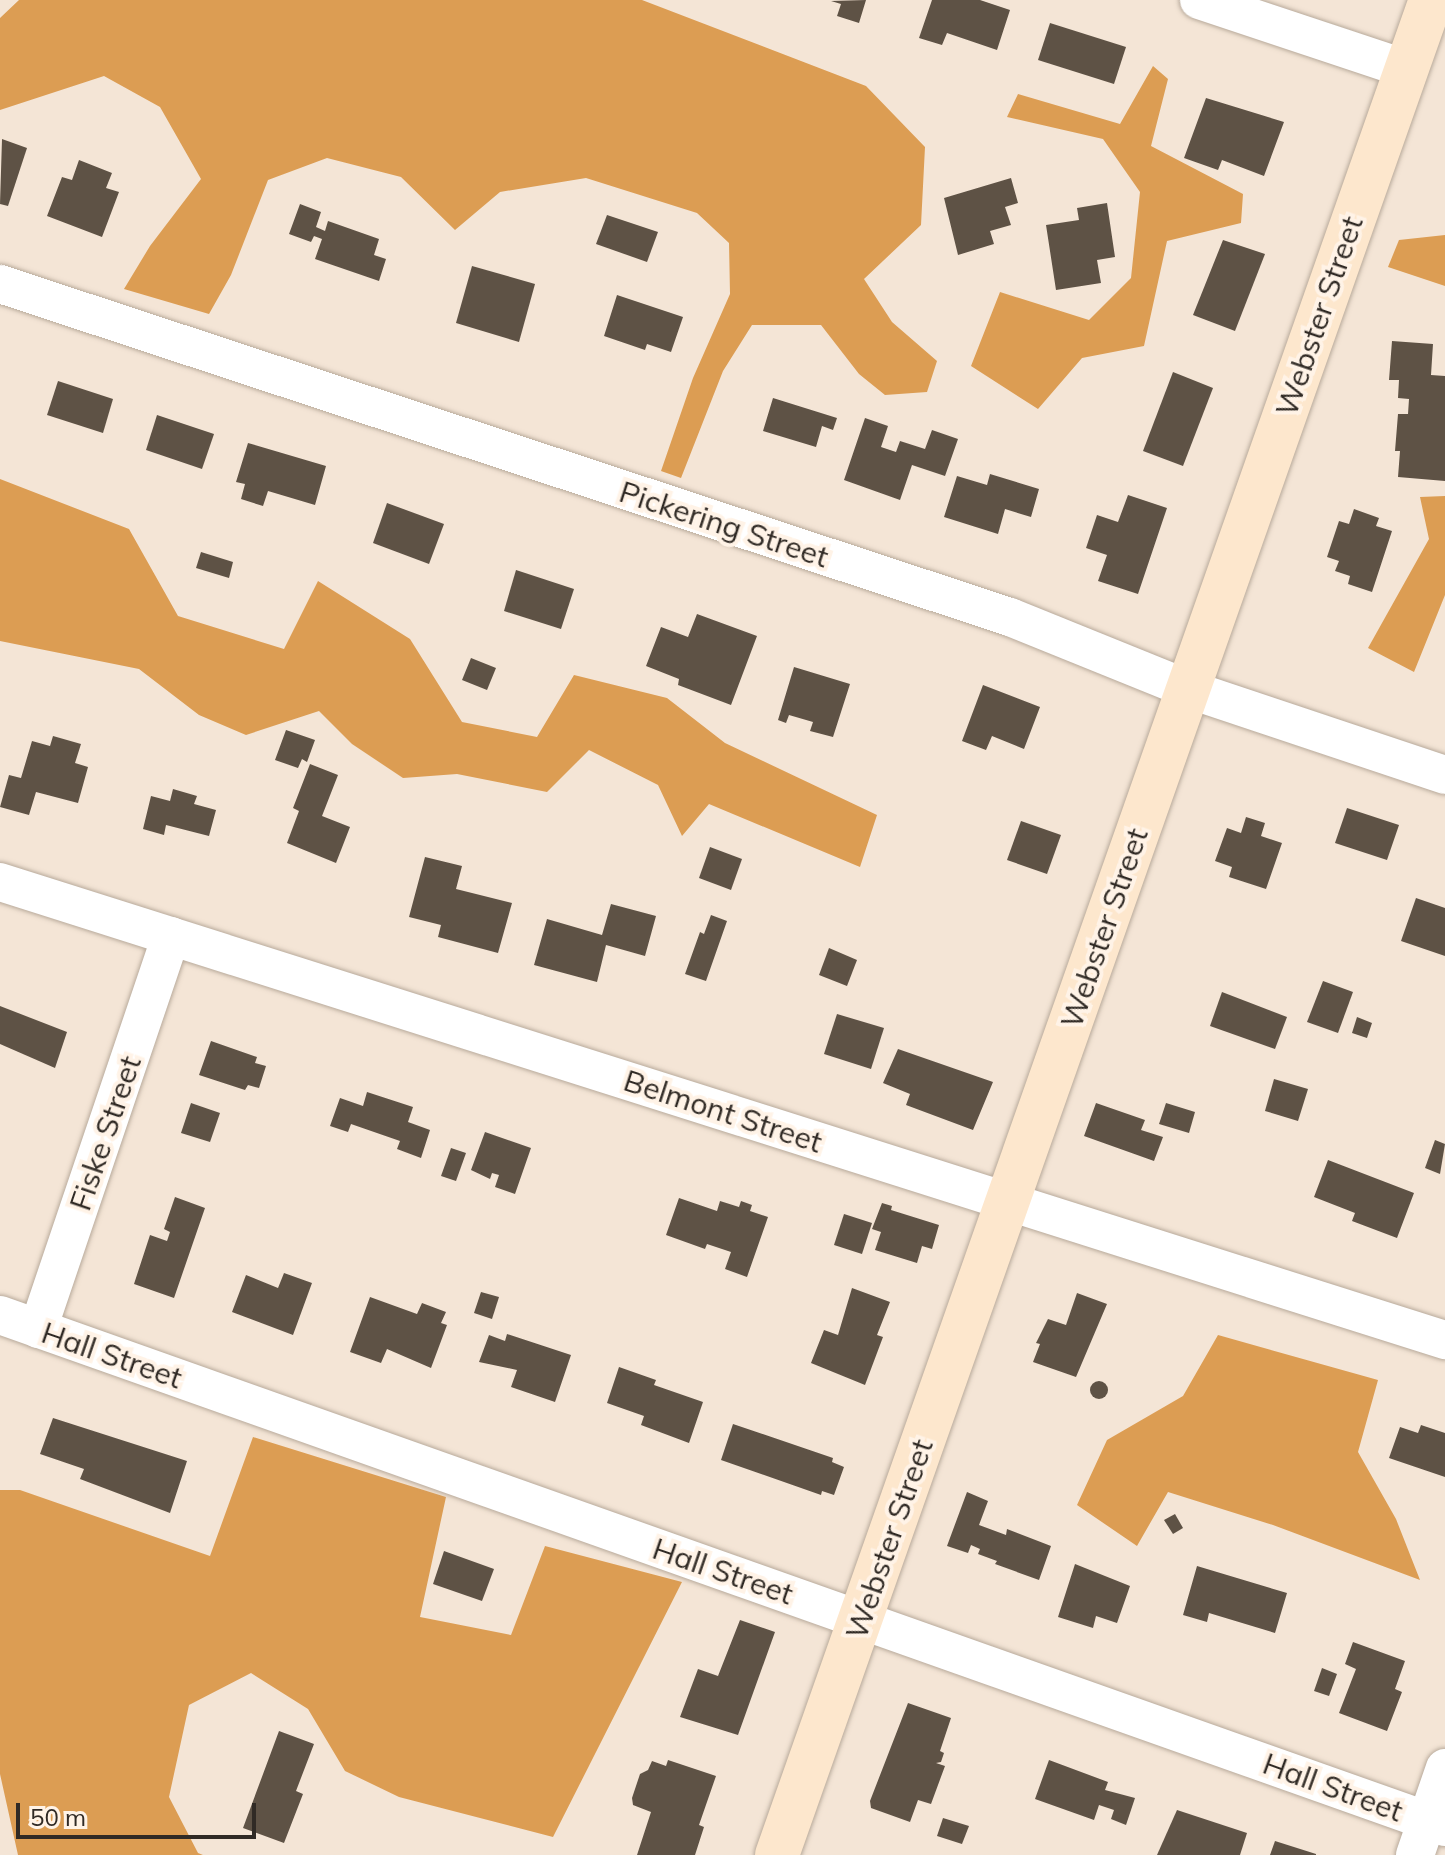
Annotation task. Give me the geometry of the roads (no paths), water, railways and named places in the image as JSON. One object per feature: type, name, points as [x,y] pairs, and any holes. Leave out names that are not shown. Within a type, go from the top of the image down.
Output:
[{"type":"street","points":[[1199,0],[1407,69]]},
{"type":"street","name":"Webster Street","points":[[777,1855],[1431,0]]},
{"type":"street","name":"Pickering Street","points":[[0,284],[1010,617],[1188,689],[1445,775]]},
{"type":"street","name":"Belmont Street","points":[[0,882],[1445,1340]]},
{"type":"street","name":"Fiske Street","points":[[38,1329],[171,936]]},
{"type":"street","name":"Hall Street","points":[[0,1315],[860,1620],[1429,1834]]},
{"type":"street","points":[[1429,1834],[1445,1768]]}]
